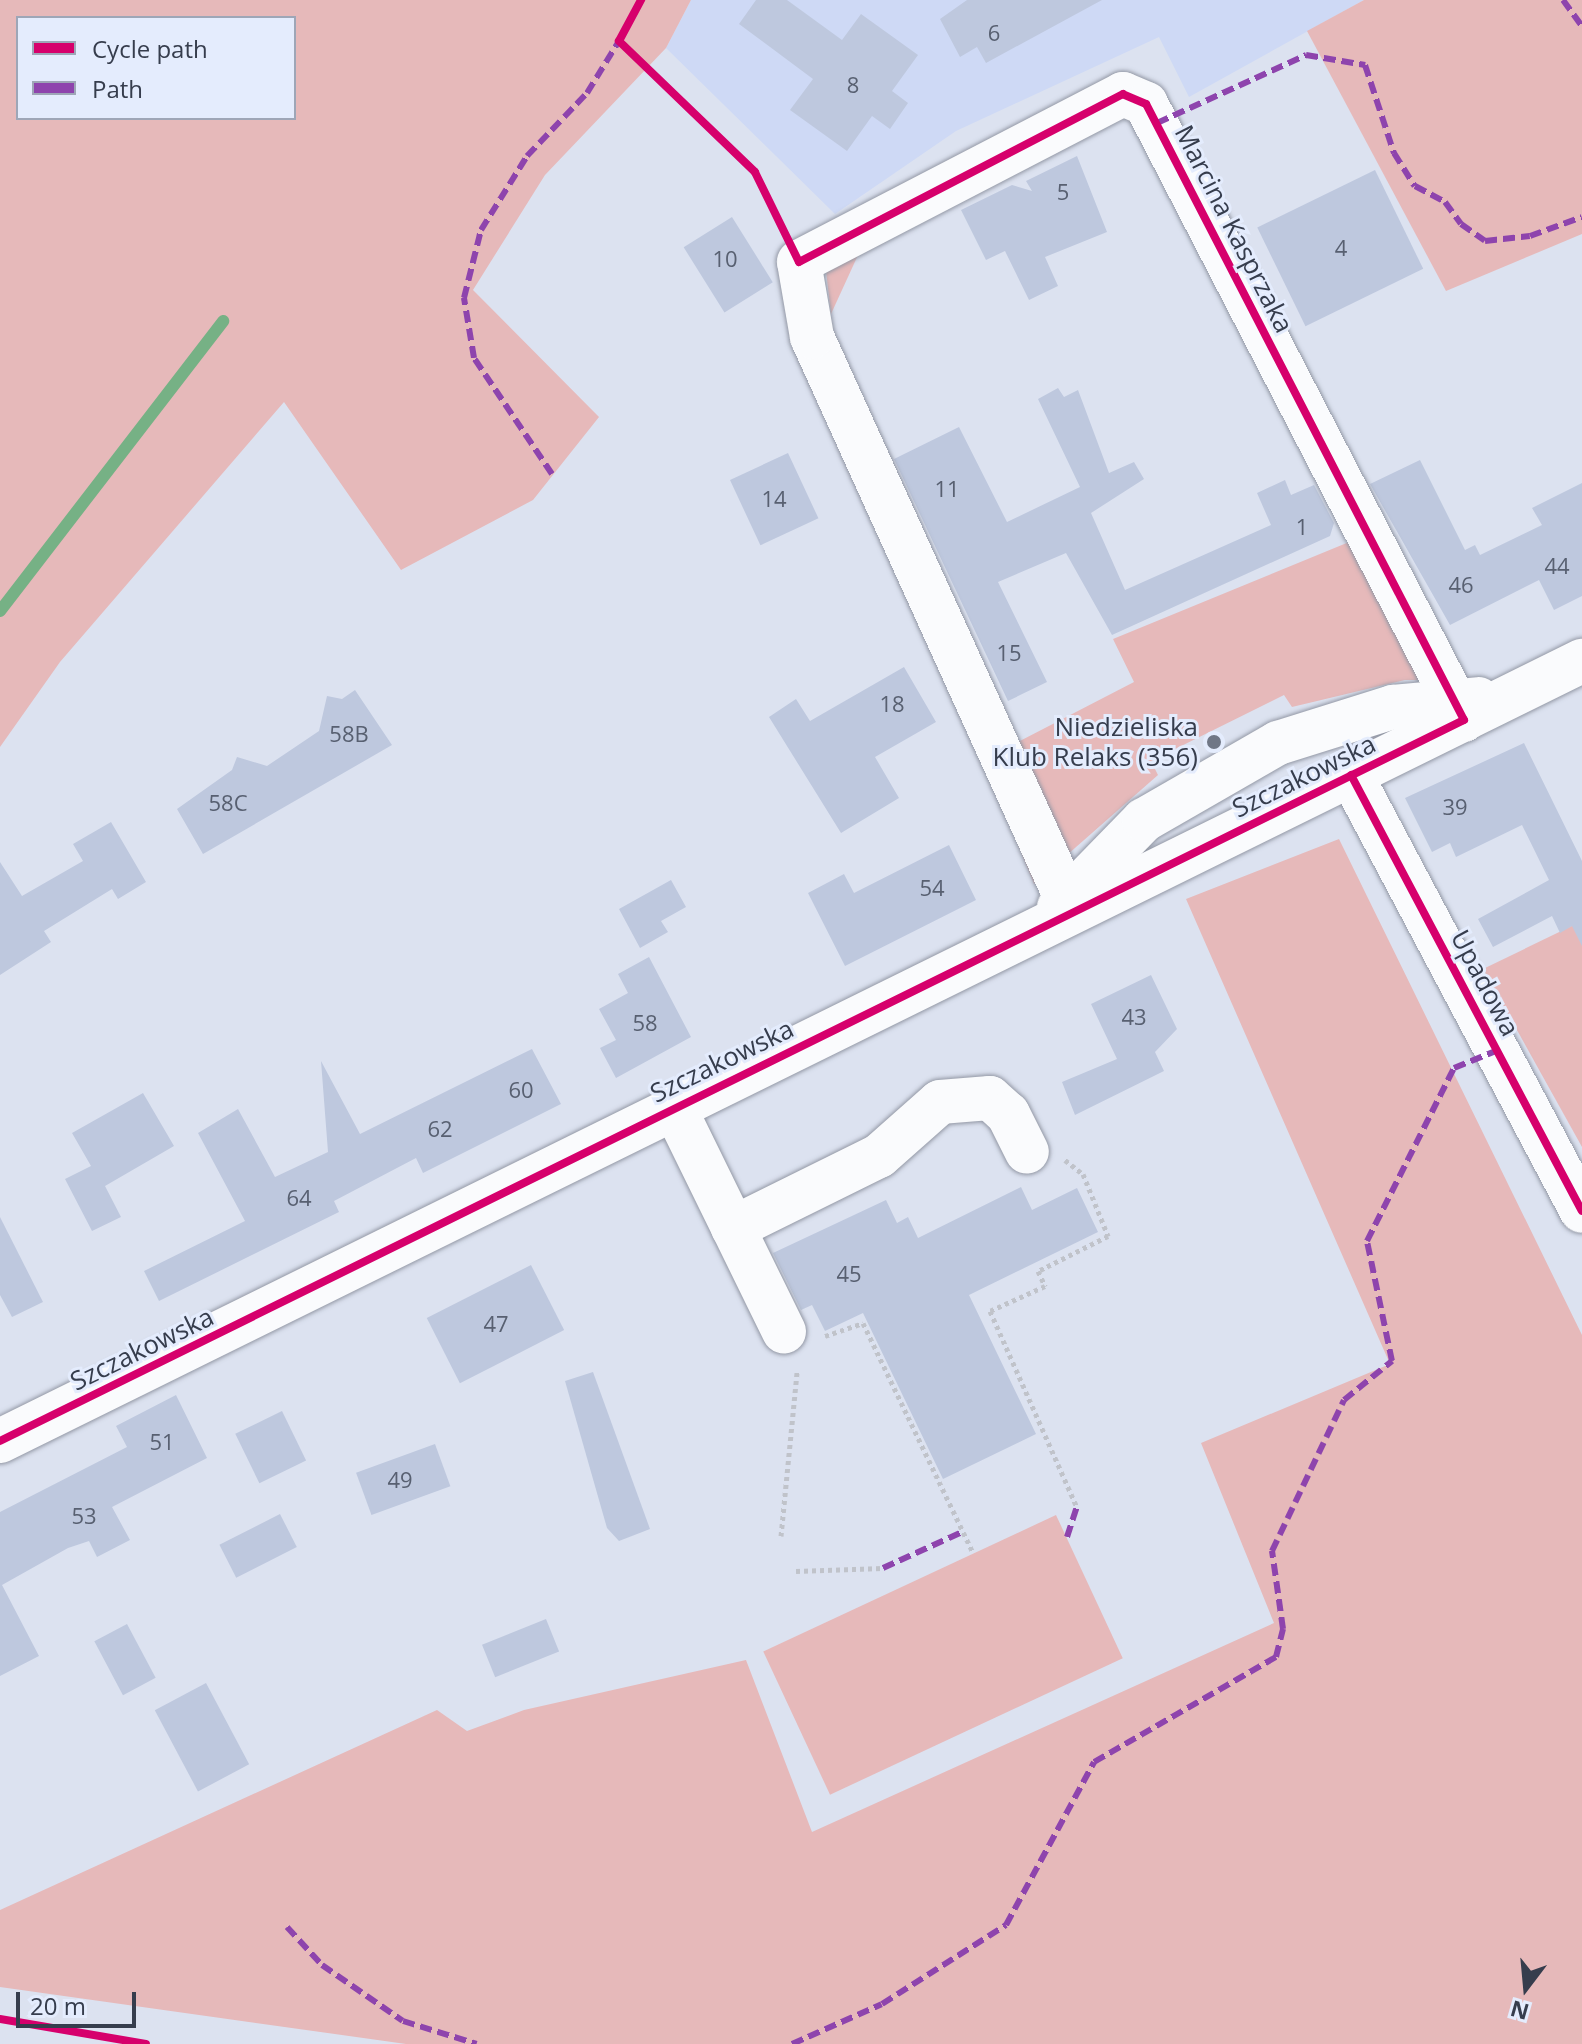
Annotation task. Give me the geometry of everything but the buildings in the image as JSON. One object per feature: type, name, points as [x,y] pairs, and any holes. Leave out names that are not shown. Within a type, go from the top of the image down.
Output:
[{"type":"street","name":"Marcina Kasprzaka","points":[[1060,912],[812,337],[799,262],[1123,94],[1146,104],[1459,710]]},
{"type":"street","name":"Szczakowska","points":[[0,1441],[1060,912],[1351,775],[1459,710],[1506,699],[1582,661]]},
{"type":"street","points":[[1060,912],[1144,820],[1199,783],[1330,723],[1459,710]]},
{"type":"street","name":"Upadowa","points":[[1351,775],[1582,1211]]},
{"type":"street","points":[[733,1228],[879,1156],[940,1102],[990,1098],[1043,1153]]},
{"type":"street","points":[[674,1107],[792,1344]]},
{"type":"path","points":[[1043,1153],[1083,1174],[1108,1236],[1038,1271],[1045,1286],[990,1311],[1077,1507]]},
{"type":"path","points":[[868,1333],[973,1553]]},
{"type":"path","points":[[781,1536],[792,1344]]},
{"type":"path","points":[[796,1571],[883,1568]]},
{"type":"shaded area","points":[[0,0],[691,0],[666,48],[545,175],[473,290],[599,417],[533,500],[401,570],[284,402],[60,662],[0,747]]},
{"type":"shaded area","points":[[691,0],[1364,0],[1189,97],[1159,37],[956,131],[835,214],[666,48]]},
{"type":"shaded area","points":[[1364,0],[1582,0],[1582,234],[1446,291],[1307,31]]},
{"type":"shaded area","points":[[864,242],[831,314],[826,271]]},
{"type":"shaded area","points":[[1371,533],[1443,680],[1405,680],[1292,707],[1284,695],[1151,761],[1158,775],[1034,884],[983,760],[1134,682],[1113,639]]},
{"type":"shaded area","points":[[1339,839],[1582,1335],[1582,2044],[406,2044],[0,1987],[0,1910],[437,1710],[467,1731],[524,1710],[746,1660],[812,1832],[1274,1623],[1201,1443],[1390,1364],[1186,899]]},
{"type":"shaded area","points":[[1582,921],[1582,1147],[1483,969]]},
{"type":"shaded area","points":[[1056,1515],[1123,1658],[830,1795],[763,1652]]},
{"type":"waterway","points":[[0,611],[223,321]]},
{"type":"marked path","points":[[1563,0],[1582,26]]},
{"type":"marked path","points":[[552,474],[474,358],[464,298],[481,230],[527,156],[587,93],[619,41]]},
{"type":"marked path","points":[[1157,123],[1306,55],[1365,65],[1394,153],[1415,186],[1445,202],[1461,224],[1485,241],[1530,236],[1582,217]]},
{"type":"marked path","points":[[792,2044],[882,2004],[1006,1925],[1094,1762],[1276,1657],[1283,1629],[1272,1551],[1344,1400],[1392,1361],[1367,1241],[1454,1068],[1498,1050]]},
{"type":"marked path","points":[[1067,1537],[1077,1507]]},
{"type":"marked path","points":[[883,1568],[962,1532]]},
{"type":"marked path","points":[[287,1927],[322,1965],[403,2021],[477,2044]]},
{"type":"cycle path","points":[[0,1441],[1464,720],[1146,104],[1123,94],[799,262],[755,172],[619,41],[641,0]]},
{"type":"cycle path","points":[[1351,775],[1582,1211]]},
{"type":"cycle path","points":[[0,2019],[146,2044]]},
{"type":"place","name":"Niedzieliska Klub Relaks (356)","points":[[1214,742]]}]
